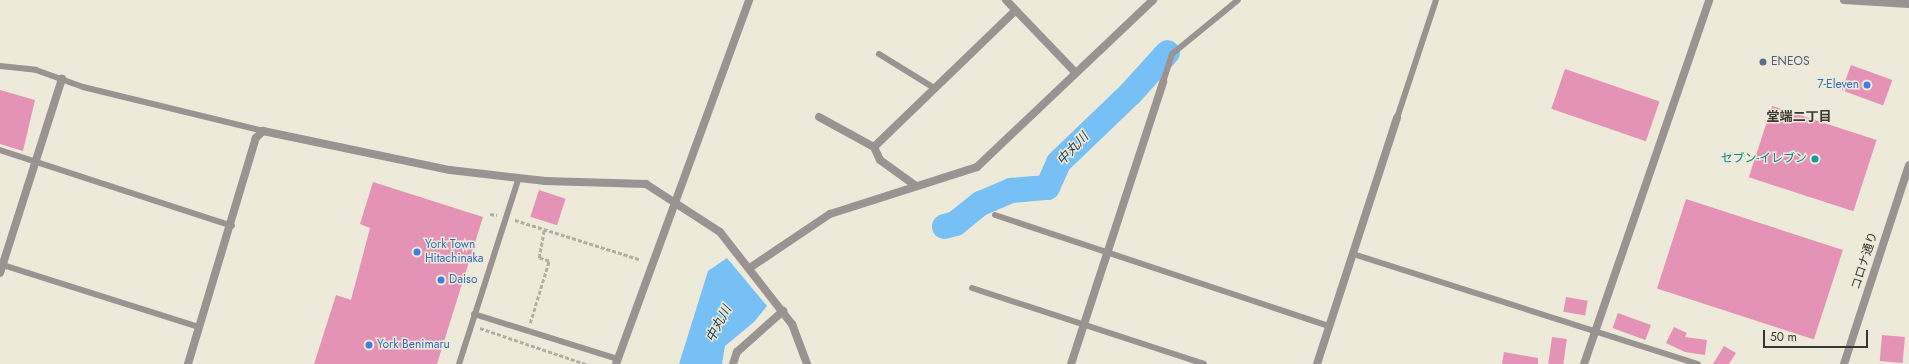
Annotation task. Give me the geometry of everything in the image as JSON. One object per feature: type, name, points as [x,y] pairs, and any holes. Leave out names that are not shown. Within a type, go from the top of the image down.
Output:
[{"type":"street","points":[[617,362],[749,0]]},
{"type":"street","points":[[1006,0],[1076,73]]},
{"type":"street","points":[[751,267],[830,214],[977,167],[1153,0]]},
{"type":"street","points":[[1584,364],[1709,0]]},
{"type":"street","points":[[1844,0],[1909,4]]},
{"type":"street","points":[[874,146],[1015,11]]},
{"type":"street","points":[[1,268],[62,80]]},
{"type":"street","points":[[1071,364],[1109,253],[1163,82]]},
{"type":"street","points":[[819,117],[874,146],[880,160],[916,186]]},
{"type":"street","points":[[1317,364],[1397,118]]},
{"type":"street","points":[[188,364],[232,226],[256,138],[263,131],[450,170],[519,177],[646,184],[676,202],[720,232],[751,267],[792,324],[808,364]]},
{"type":"street","name":"コロナ通り","points":[[1844,364],[1909,167]]},
{"type":"street","points":[[733,364],[737,352],[783,311]]},
{"type":"lane","points":[[1163,82],[1172,54],[1238,0]]},
{"type":"lane","points":[[1397,118],[1436,0]]},
{"type":"lane","points":[[879,54],[934,88]]},
{"type":"lane","points":[[0,66],[36,70],[62,80],[263,131]]},
{"type":"lane","points":[[0,150],[36,160],[232,226]]},
{"type":"lane","points":[[459,364],[519,177]]},
{"type":"lane","points":[[995,215],[1329,326]]},
{"type":"lane","points":[[1352,254],[1698,364]]},
{"type":"lane","points":[[1,268],[199,328]]},
{"type":"lane","points":[[972,288],[1086,323],[1204,364]]},
{"type":"lane","points":[[474,314],[617,362]]},
{"type":"path","points":[[490,214],[544,228],[639,259]]},
{"type":"path","points":[[523,342],[549,261],[539,258],[544,228]]},
{"type":"path","points":[[471,325],[586,364]]},
{"type":"water","points":[[727,258],[767,306],[754,322],[725,346],[722,364],[679,364],[708,271]]},
{"type":"building","name":"7-Eleven","points":[[1851,65],[1892,80],[1883,105],[1842,90]]},
{"type":"building","points":[[1565,69],[1660,102],[1646,141],[1551,109]]},
{"type":"building","points":[[0,90],[35,100],[23,151],[0,144]]},
{"type":"building","name":"セブン-イレブン","points":[[1772,106],[1877,140],[1853,211],[1749,177]]},
{"type":"building","name":"York Town Hitachinaka","points":[[373,182],[483,217],[437,364],[314,364],[336,295],[351,300],[370,228],[360,224]]},
{"type":"building","points":[[539,190],[566,199],[557,225],[530,217]]},
{"type":"building","points":[[1686,199],[1843,250],[1814,339],[1657,288]]},
{"type":"building","points":[[1566,297],[1588,301],[1585,316],[1563,312]]},
{"type":"building","points":[[1618,313],[1651,325],[1645,340],[1613,328]]},
{"type":"building","points":[[1674,327],[1687,333],[1685,337],[1707,340],[1705,355],[1685,352],[1666,343]]},
{"type":"building","points":[[1882,335],[1905,337],[1903,363],[1880,361]]},
{"type":"building","points":[[1552,337],[1567,339],[1563,364],[1548,364]]},
{"type":"building","points":[[1724,346],[1736,353],[1729,364],[1713,364]]},
{"type":"building","points":[[1504,352],[1538,358],[1538,364],[1502,364]]},
{"type":"waterway","name":"中丸川","points":[[944,226],[955,223],[980,203],[1011,190],[1047,187],[1058,162],[1130,93],[1167,52]]},
{"type":"place","name":"ENEOS","points":[[1763,62]]},
{"type":"place","name":"7-Eleven","points":[[1867,85]]},
{"type":"place","name":"セブン-イレブン","points":[[1815,159]]},
{"type":"place","name":"York Town Hitachinaka","points":[[417,252]]},
{"type":"place","name":"Daiso","points":[[441,280]]},
{"type":"place","name":"York Benimaru","points":[[369,345]]},
{"type":"district","name":"堂端二丁目","points":[[1799,117]]}]
